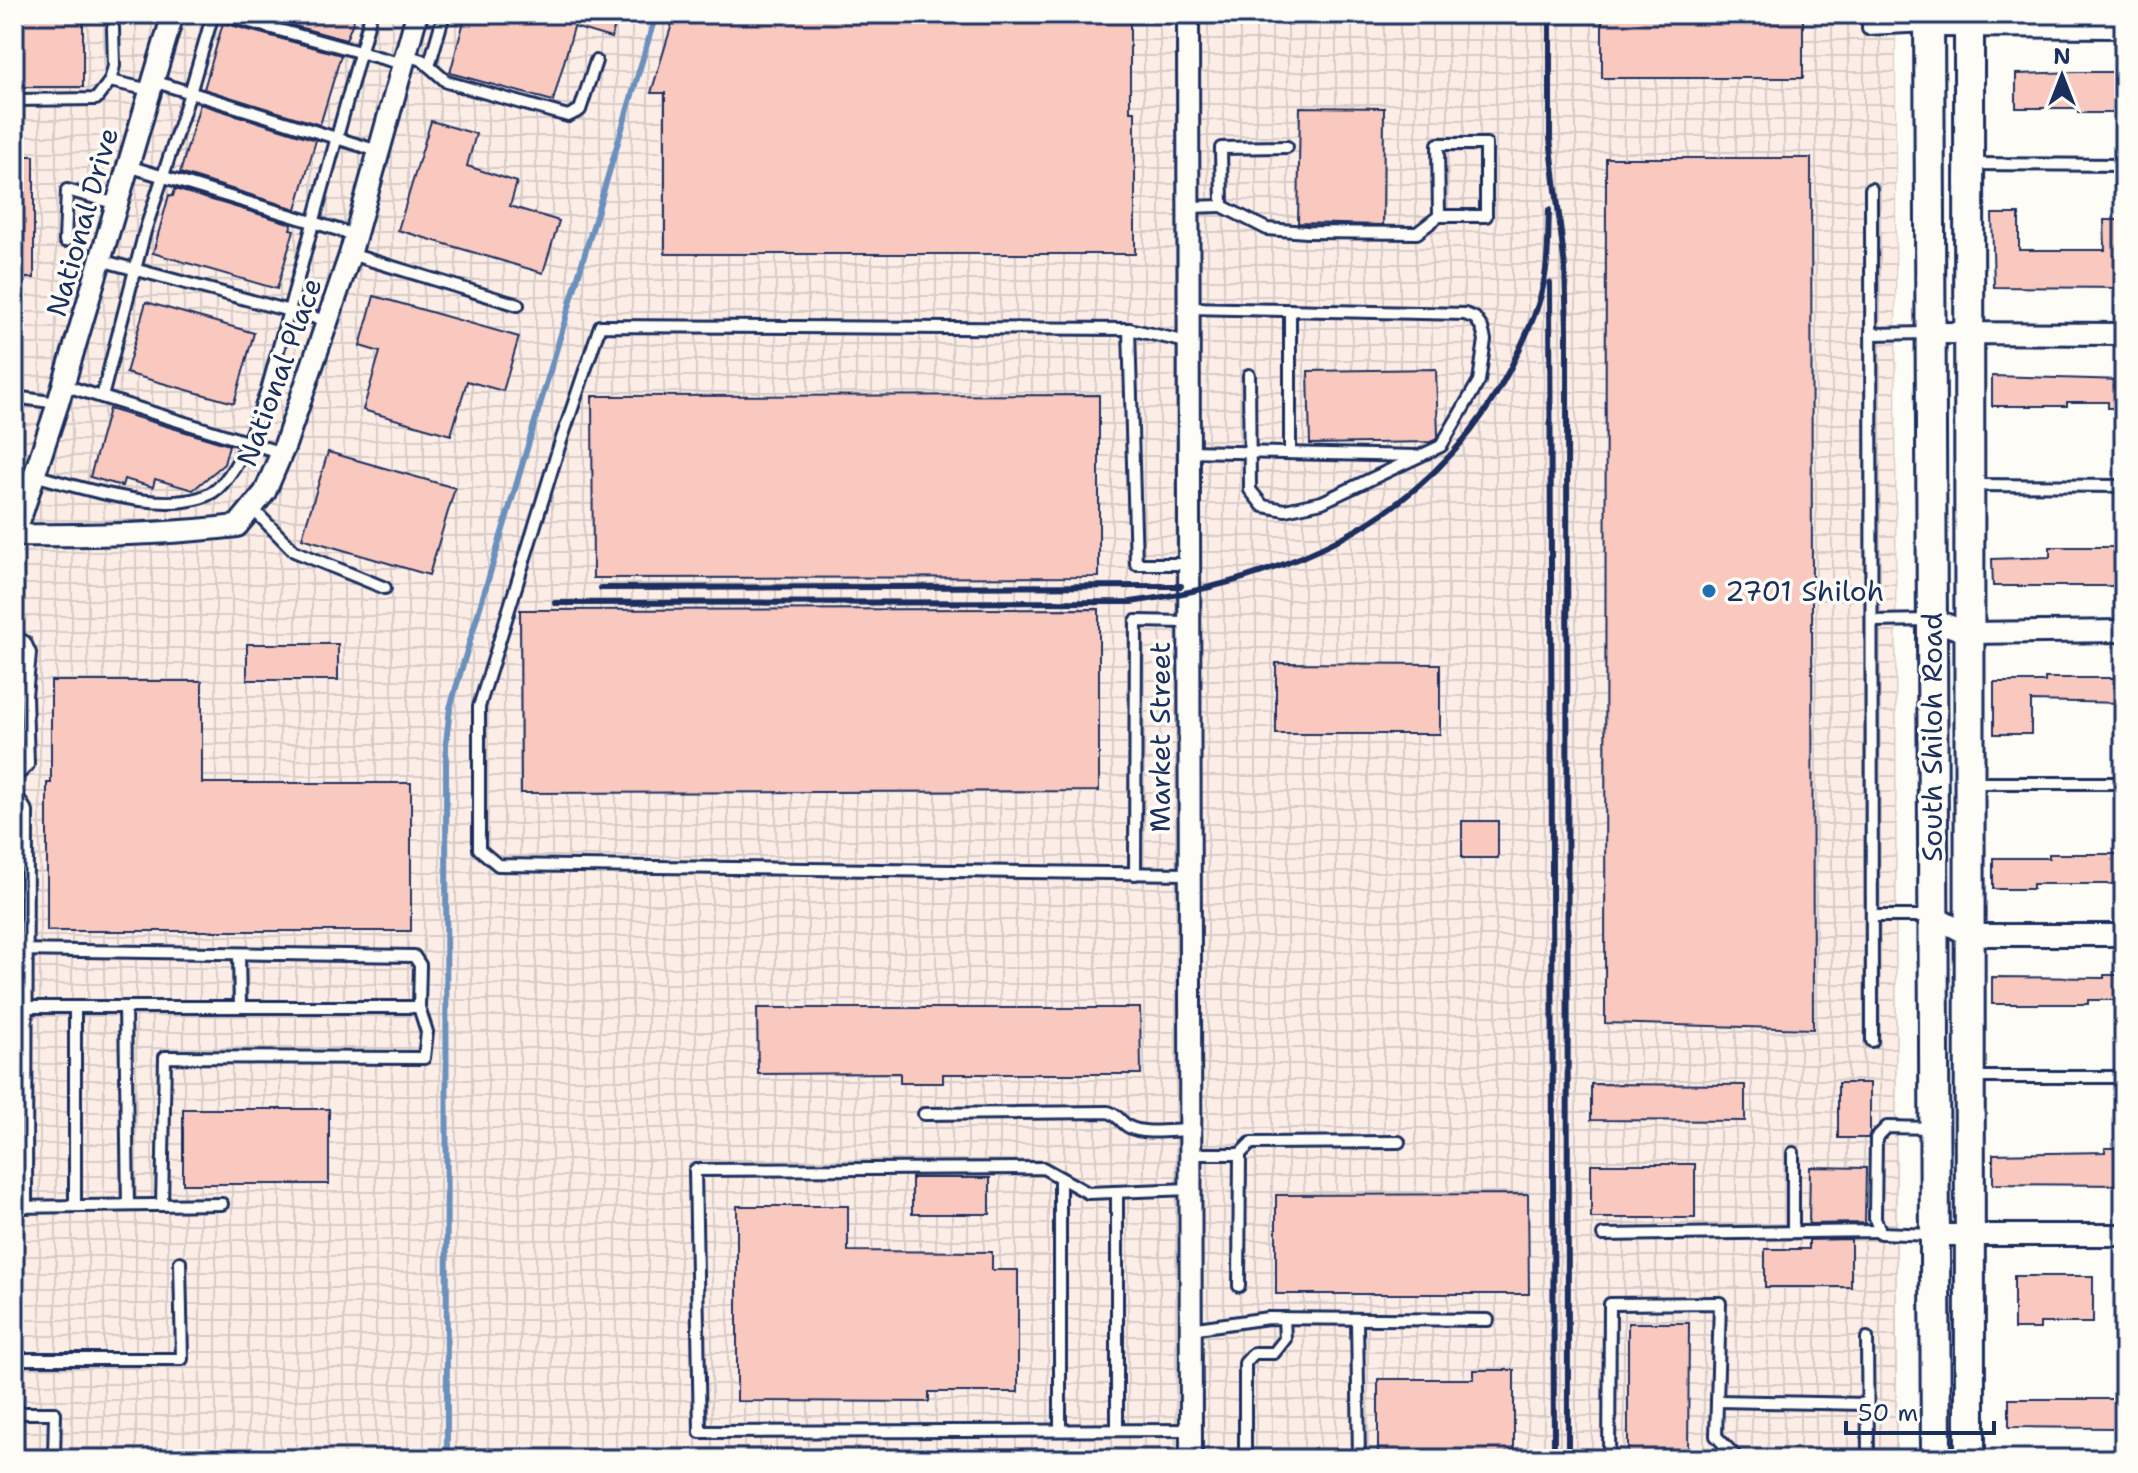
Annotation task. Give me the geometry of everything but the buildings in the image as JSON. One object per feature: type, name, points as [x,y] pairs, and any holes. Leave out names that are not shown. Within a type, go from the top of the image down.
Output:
[{"type":"main road","name":"South Shiloh Road","points":[[1969,19],[1970,1459]]},
{"type":"main road","name":"South Shiloh Road","points":[[1929,20],[1936,1459]]},
{"type":"street","name":"National Drive","points":[[14,535],[61,394],[173,14]]},
{"type":"street","name":"National Place","points":[[14,535],[91,536],[190,532],[237,526],[265,492],[282,453],[353,244],[417,14]]},
{"type":"street","name":"Market Street","points":[[1188,14],[1191,1459]]},
{"type":"street","points":[[1929,20],[1969,19],[2124,27]]},
{"type":"street","points":[[1930,333],[2124,334]]},
{"type":"street","points":[[1931,619],[1969,633],[2124,631]]},
{"type":"street","points":[[1933,916],[1969,935],[2124,935]]},
{"type":"street","points":[[1935,1235],[2124,1235]]},
{"type":"lane","points":[[102,397],[135,270],[213,14]]},
{"type":"lane","points":[[221,14],[359,52],[422,60],[447,82],[568,116],[580,110],[596,61]]},
{"type":"lane","points":[[34,475],[102,493],[182,503],[207,497],[222,484],[248,441],[267,390],[371,14]]},
{"type":"lane","points":[[429,66],[444,14]]},
{"type":"lane","points":[[1868,14],[1868,29],[1929,20]]},
{"type":"lane","points":[[14,100],[96,99],[110,81],[114,66],[113,28]]},
{"type":"lane","points":[[110,81],[190,93],[378,151]]},
{"type":"lane","points":[[1188,207],[1222,206],[1267,229],[1417,233],[1439,216],[1486,216],[1486,144],[1438,144],[1439,216]]},
{"type":"lane","points":[[1222,206],[1221,148],[1287,147]]},
{"type":"lane","points":[[1969,164],[2124,165]]},
{"type":"lane","points":[[128,166],[312,221],[353,244],[518,305]]},
{"type":"lane","points":[[1871,189],[1872,1041]]},
{"type":"lane","points":[[65,241],[67,190],[117,204]]},
{"type":"lane","points":[[100,260],[327,321]]},
{"type":"lane","points":[[1188,308],[1465,314],[1475,318],[1485,340],[1479,381],[1441,446],[1322,502],[1285,510],[1263,506],[1250,490],[1249,375]]},
{"type":"lane","points":[[1290,310],[1290,453]]},
{"type":"lane","points":[[1187,342],[1129,329],[600,326],[558,450],[479,707],[479,849],[498,865],[1188,874]]},
{"type":"lane","points":[[1129,329],[1136,564],[1187,564]]},
{"type":"lane","points":[[1871,334],[1930,333]]},
{"type":"lane","points":[[14,397],[61,394],[102,397],[282,453]]},
{"type":"lane","points":[[1187,451],[1420,456]]},
{"type":"lane","points":[[1969,486],[2124,486]]},
{"type":"lane","points":[[252,508],[294,551],[385,588]]},
{"type":"lane","points":[[1872,621],[1931,619]]},
{"type":"lane","points":[[1135,874],[1136,621],[1187,622]]},
{"type":"lane","points":[[14,636],[25,642],[30,653],[26,696],[28,765],[21,772],[14,772]]},
{"type":"lane","points":[[1969,783],[2124,783]]},
{"type":"lane","points":[[14,790],[27,812],[26,1207]]},
{"type":"lane","points":[[14,887],[27,887]]},
{"type":"lane","points":[[1872,916],[1933,916]]},
{"type":"lane","points":[[14,950],[414,956],[420,965],[419,1007],[427,1032],[424,1058],[165,1057],[162,1205]]},
{"type":"lane","points":[[239,954],[240,1007]]},
{"type":"lane","points":[[14,1007],[419,1007]]},
{"type":"lane","points":[[75,1007],[75,1206]]},
{"type":"lane","points":[[125,1007],[128,1205]]},
{"type":"lane","points":[[1970,1077],[2124,1077]]},
{"type":"lane","points":[[924,1114],[1108,1112],[1114,1113],[1126,1126],[1137,1129],[1190,1130]]},
{"type":"lane","points":[[1880,1231],[1875,1219],[1876,1138],[1887,1127],[1934,1128]]},
{"type":"lane","points":[[1239,1286],[1240,1154],[1251,1143],[1399,1142]]},
{"type":"lane","points":[[1793,1153],[1793,1232]]},
{"type":"lane","points":[[1190,1154],[1240,1154]]},
{"type":"lane","points":[[1190,1189],[1088,1193],[1043,1168],[695,1170],[700,1432],[1191,1430]]},
{"type":"lane","points":[[1060,1178],[1060,1430]]},
{"type":"lane","points":[[1117,1192],[1117,1430]]},
{"type":"lane","points":[[14,1207],[222,1204]]},
{"type":"lane","points":[[1603,1235],[1880,1231],[1935,1235]]},
{"type":"lane","points":[[14,1359],[182,1359],[180,1262]]},
{"type":"lane","points":[[1609,1459],[1610,1304],[1720,1303],[1716,1436],[1738,1459]]},
{"type":"lane","points":[[1190,1329],[1268,1318],[1488,1320]]},
{"type":"lane","points":[[1245,1459],[1245,1363],[1254,1353],[1274,1353],[1285,1339],[1284,1318]]},
{"type":"lane","points":[[1357,1319],[1359,1459]]},
{"type":"lane","points":[[1867,1338],[1868,1459]]},
{"type":"lane","points":[[1717,1401],[1867,1404]]},
{"type":"lane","points":[[14,1413],[55,1413],[54,1459]]},
{"type":"shaded area","points":[[14,14],[1896,14],[1897,1459],[14,1459]]},
{"type":"waterway","points":[[447,1459],[446,742],[450,708],[656,14]]},
{"type":"railway","points":[[1550,14],[1550,138],[1565,268],[1567,328],[1568,1459]]},
{"type":"railway","points":[[555,603],[1131,602],[1190,592],[1301,558],[1352,532],[1399,501],[1442,464],[1480,419],[1511,367],[1540,300],[1547,260],[1549,210]]},
{"type":"railway","points":[[1550,283],[1554,1459]]},
{"type":"railway","points":[[601,588],[1181,586]]},
{"type":"place","name":"2701 Shiloh","points":[[1709,591]]}]
